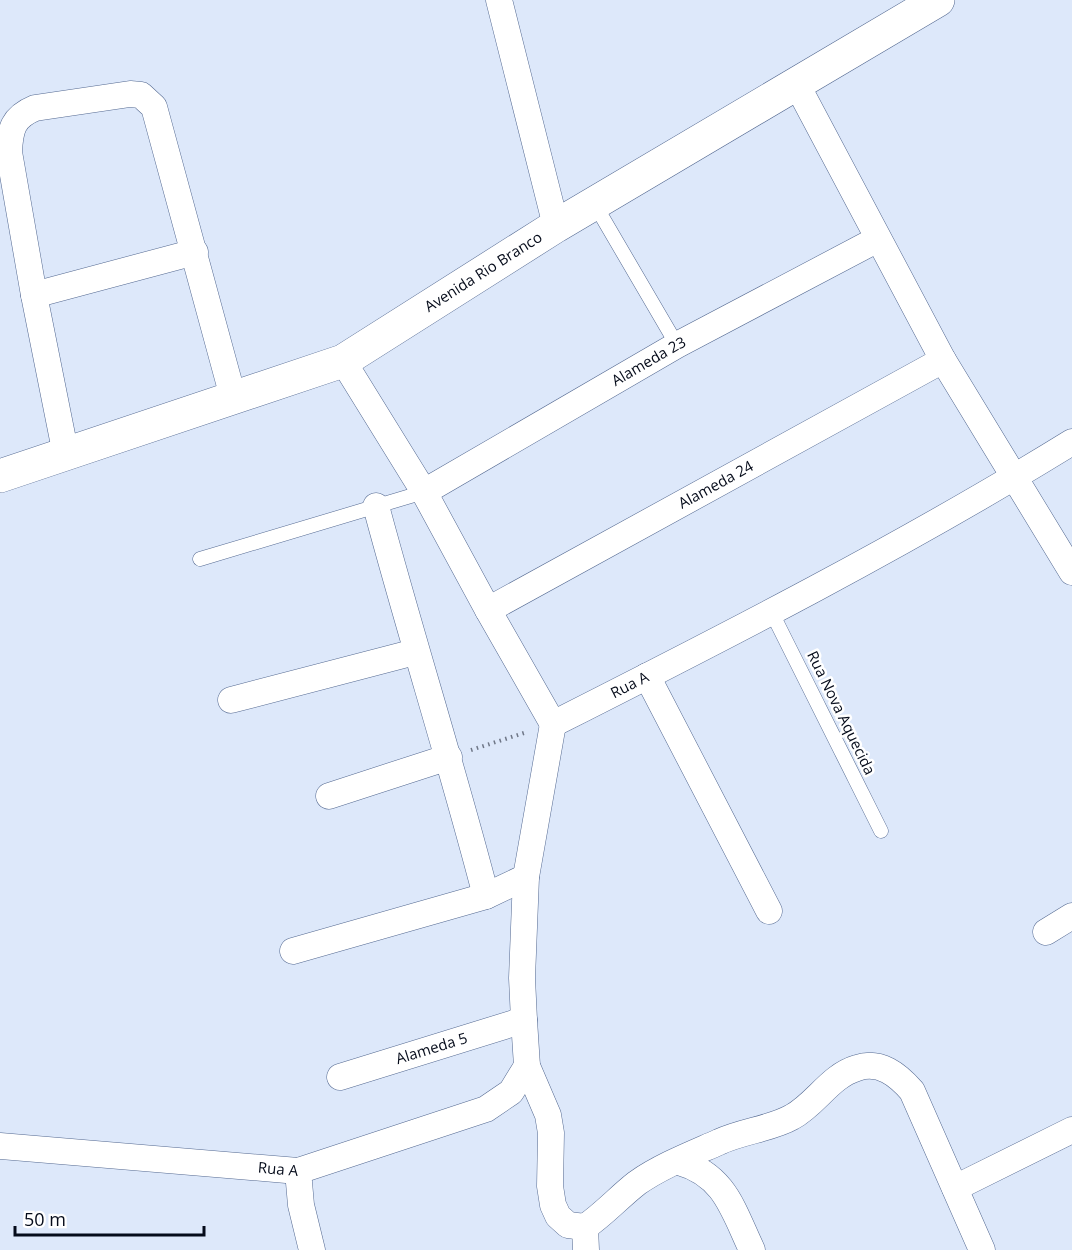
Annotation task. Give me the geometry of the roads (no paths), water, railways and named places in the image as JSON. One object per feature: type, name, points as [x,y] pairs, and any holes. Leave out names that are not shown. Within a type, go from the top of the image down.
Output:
[{"type":"street","points":[[499,0],[556,226]]},
{"type":"street","name":"Avenida Rio Branco","points":[[0,476],[343,361],[556,226],[938,0]]},
{"type":"street","points":[[796,83],[943,360],[1072,572]]},
{"type":"street","points":[[66,454],[34,295],[9,152],[10,131],[15,120],[22,113],[35,108],[130,94],[141,95],[154,107],[161,124],[233,397]]},
{"type":"street","name":"Alameda 23","points":[[424,492],[677,345],[878,239]]},
{"type":"street","points":[[34,295],[195,252]]},
{"type":"street","name":"Alameda 24","points":[[488,610],[943,360]]},
{"type":"street","points":[[343,361],[424,492],[553,724],[526,877],[522,970],[527,1066],[548,1115],[551,1133],[550,1186],[553,1205],[558,1216],[585,1238],[604,1214],[637,1184],[735,1135],[789,1119],[803,1111],[837,1079],[857,1068],[870,1066],[886,1069],[899,1076],[912,1091],[982,1250]]},
{"type":"street","name":"Rua A","points":[[553,724],[771,611],[1014,478],[1072,442]]},
{"type":"street","points":[[376,506],[415,652],[449,757],[486,896]]},
{"type":"street","points":[[231,700],[415,652]]},
{"type":"street","points":[[647,676],[769,911]]},
{"type":"street","points":[[329,796],[449,757]]},
{"type":"street","points":[[293,951],[486,896],[526,877]]},
{"type":"street","points":[[1046,932],[1072,916]]},
{"type":"street","name":"Alameda 5","points":[[340,1077],[524,1020]]},
{"type":"street","name":"Rua A","points":[[0,1146],[298,1171],[486,1110],[511,1092],[527,1066]]},
{"type":"street","points":[[955,1188],[1072,1130]]},
{"type":"street","points":[[679,1162],[699,1167],[713,1179],[728,1198],[752,1250]]},
{"type":"street","points":[[298,1171],[301,1205],[312,1250]]},
{"type":"lane","points":[[594,203],[677,345]]},
{"type":"lane","points":[[200,559],[424,492]]},
{"type":"lane","name":"Rua Nova Aquecida","points":[[771,611],[881,831]]}]
